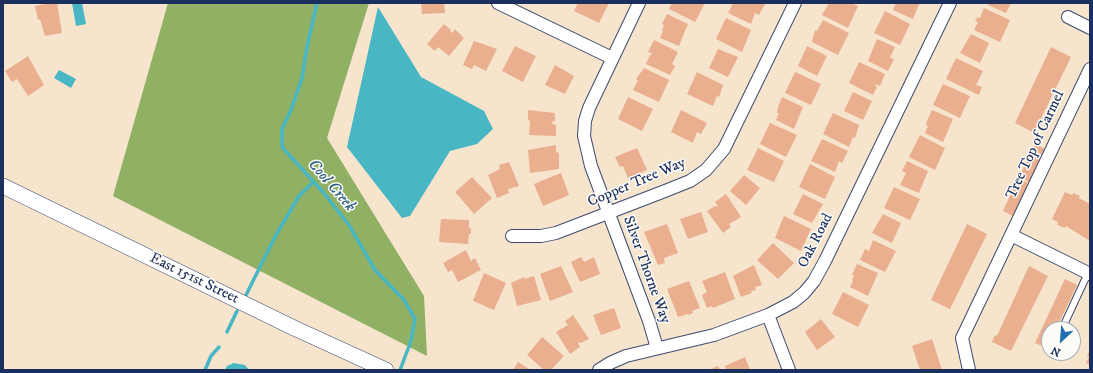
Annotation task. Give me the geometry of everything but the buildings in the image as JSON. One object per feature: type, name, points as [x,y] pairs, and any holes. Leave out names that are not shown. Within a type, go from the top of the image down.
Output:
[{"type":"street","points":[[498,3],[612,58]]},
{"type":"street","name":"Silver Thorne Way","points":[[639,3],[589,108],[585,122],[584,136],[590,166],[649,321],[657,348]]},
{"type":"street","name":"Copper Tree Way","points":[[512,236],[541,236],[556,233],[690,181],[706,170],[724,149],[795,3]]},
{"type":"street","name":"Oak Road","points":[[599,370],[626,356],[714,334],[768,316],[793,302],[804,293],[814,281],[950,3]]},
{"type":"street","points":[[1068,17],[1090,28]]},
{"type":"street","name":"Tree Top of Carmel","points":[[969,370],[962,338],[1090,69]]},
{"type":"street","name":"East 151st Street","points":[[3,186],[294,328],[386,370]]},
{"type":"street","points":[[1011,235],[1089,273]]},
{"type":"street","points":[[768,316],[789,370]]},
{"type":"lane","points":[[1066,321],[1089,273]]},
{"type":"green space","points":[[168,3],[369,3],[327,138],[424,296],[427,356],[113,196]]},
{"type":"water","points":[[72,3],[82,3],[86,24],[76,26]]},
{"type":"water","points":[[378,7],[421,77],[484,111],[493,129],[477,144],[450,151],[410,216],[402,218],[347,147]]},
{"type":"water","points":[[59,70],[76,79],[71,88],[54,78]]},
{"type":"water","points":[[234,363],[245,365],[249,370],[225,370],[227,366]]},
{"type":"waterway","name":"Cool Creek","points":[[317,3],[302,78],[291,110],[282,129],[282,147],[323,192],[349,225],[375,270],[404,300],[415,319],[411,341],[400,370]]},
{"type":"waterway","points":[[246,295],[276,235],[299,196],[313,182]]},
{"type":"waterway","points":[[227,332],[237,311]]},
{"type":"waterway","points":[[205,370],[211,356],[219,347]]}]
